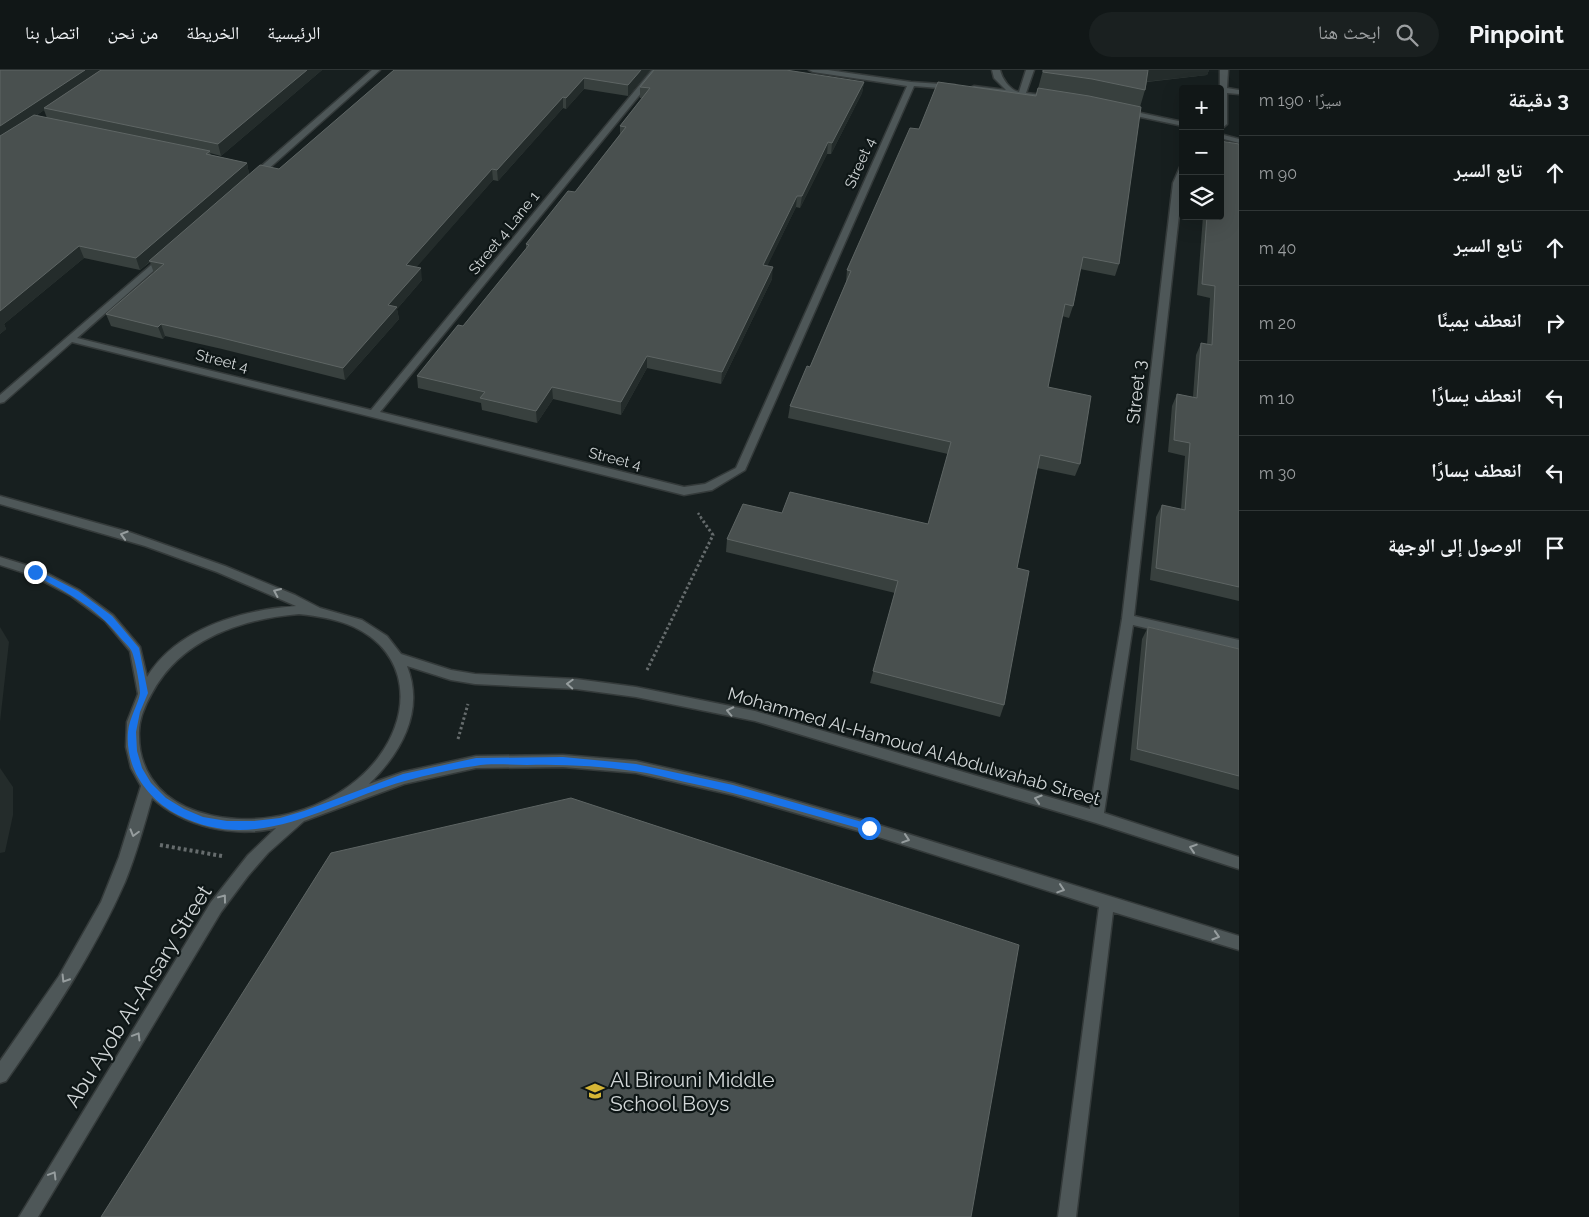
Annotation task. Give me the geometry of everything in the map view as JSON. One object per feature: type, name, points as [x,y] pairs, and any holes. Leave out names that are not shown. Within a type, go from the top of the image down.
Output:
[{"type":"street","points":[[249,182],[259,168],[376,70]]},
{"type":"street","name":"Street 4 Lane 1","points":[[373,414],[656,70]]},
{"type":"street","points":[[813,70],[911,84],[1012,92],[1058,99]]},
{"type":"street","points":[[996,70],[998,78],[1012,92]]},
{"type":"street","points":[[1022,94],[1030,70]]},
{"type":"street","points":[[1223,85],[1224,70]]},
{"type":"street","name":"Street 4","points":[[70,339],[684,491],[708,487],[740,470],[911,84]]},
{"type":"street","points":[[1224,90],[1239,92]]},
{"type":"street","points":[[1114,109],[1179,123]]},
{"type":"street","points":[[1224,137],[1239,141]]},
{"type":"street","name":"Street 3","points":[[1096,817],[1128,619],[1177,183],[1180,175]]},
{"type":"street","points":[[0,400],[174,247]]},
{"type":"street","points":[[0,500],[124,534],[173,551],[267,588],[321,612]]},
{"type":"street","points":[[0,561],[35,572],[75,593],[109,618],[136,650],[144,693]]},
{"type":"street","points":[[331,804],[352,791],[385,760],[396,742],[408,707],[408,689],[404,673],[397,658],[387,644],[374,632],[340,616],[321,612],[276,611],[231,622],[209,632],[171,659],[156,675],[144,693],[134,722],[133,751],[138,769],[148,786],[162,800],[181,812],[203,821],[227,825],[280,822],[306,815],[403,778],[476,762],[563,761],[636,768],[733,789],[869,828],[1239,943]]},
{"type":"street","points":[[1128,619],[1239,645]]},
{"type":"street","name":"Mohammed Al-Hamoud Al Abdulwahab Street","points":[[397,658],[451,675],[475,679],[576,684],[636,692],[755,716],[1096,817],[1239,863]]},
{"type":"street","points":[[0,1075],[40,1019],[92,936],[118,880],[148,786]]},
{"type":"street","name":"Abu Ayob Al-Ansary Street","points":[[28,1217],[216,907],[251,860],[277,834],[306,815]]},
{"type":"street","points":[[1066,1217],[1107,903]]},
{"type":"path","points":[[636,692],[713,536],[684,491]]},
{"type":"path","points":[[450,768],[475,679]]},
{"type":"path","points":[[132,840],[251,860]]},
{"type":"building","points":[[0,70],[85,70],[0,126]]},
{"type":"building","points":[[101,70],[307,70],[218,144],[44,108]]},
{"type":"building","points":[[394,70],[641,70],[628,85],[584,78],[566,98],[563,97],[497,170],[492,169],[406,265],[421,268],[388,305],[397,307],[343,368],[161,324],[158,327],[106,314],[164,264],[149,261],[260,165],[279,169]]},
{"type":"building","points":[[654,70],[786,70],[864,82],[832,143],[828,142],[802,196],[797,196],[763,265],[773,267],[722,372],[647,356],[621,402],[552,387],[536,411],[480,398],[485,392],[417,376],[458,325],[463,326],[529,245],[526,244],[568,191],[575,192],[626,127],[620,126],[650,88],[640,87]]},
{"type":"building","points":[[1043,70],[1148,70],[1145,90],[1092,79],[1043,72]]},
{"type":"building","points":[[938,82],[1036,96],[1038,88],[1141,107],[1119,264],[1083,257],[1073,306],[1065,304],[1048,387],[1091,396],[1080,464],[1040,455],[1017,568],[1029,571],[1004,705],[873,671],[898,581],[727,539],[743,504],[782,513],[790,492],[928,524],[951,442],[790,406],[807,366],[810,367],[851,271],[847,270],[910,128],[919,129]]},
{"type":"building","points":[[34,115],[210,151],[206,154],[247,163],[136,258],[79,246],[0,311],[0,136]]},
{"type":"building","points":[[1224,142],[1239,144],[1239,587],[1156,568],[1162,505],[1185,510],[1190,443],[1174,440],[1177,394],[1197,398],[1201,343],[1212,345],[1215,286],[1202,284],[1207,220],[1224,220]]},
{"type":"building","points":[[1148,627],[1239,649],[1239,776],[1137,749]]},
{"type":"building","name":"Al Birouni Middle School Boys","points":[[571,798],[1019,945],[971,1217],[101,1217],[331,853]]},
{"type":"place","name":"Al Birouni Middle School Boys","points":[[595,1091]]},
{"type":"route","points":[[35,572],[75,593],[109,618],[136,650],[144,693],[136,712],[132,732],[133,751],[138,769],[148,786],[162,800],[181,812],[203,821],[227,825],[280,822],[306,815],[403,778],[476,762],[563,761],[636,768],[733,789],[869,828]]}]
